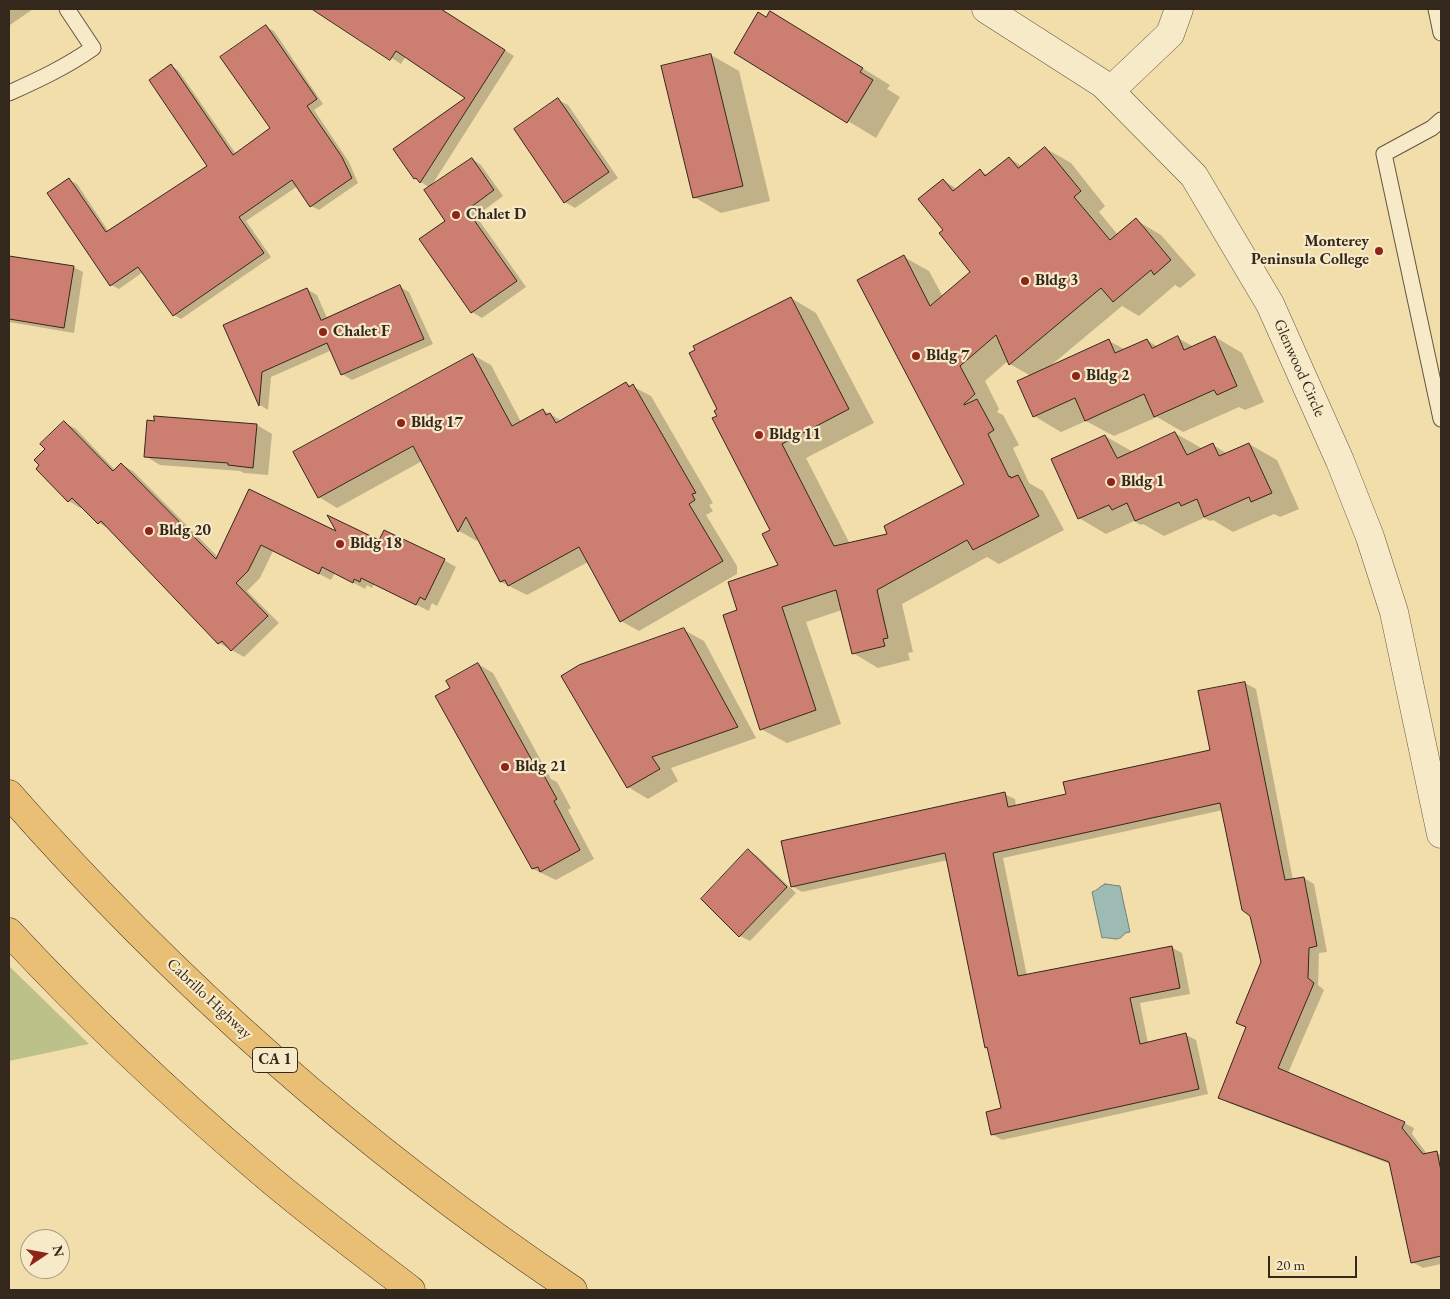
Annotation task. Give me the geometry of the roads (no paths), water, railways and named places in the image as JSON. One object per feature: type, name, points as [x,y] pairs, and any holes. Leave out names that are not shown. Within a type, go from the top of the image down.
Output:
[{"type":"highway","name":"Cabrillo Highway","points":[[9,794],[65,856],[154,948],[297,1080],[441,1195],[573,1290]]},
{"type":"highway","points":[[9,932],[113,1036],[210,1127],[310,1212],[411,1290]]},
{"type":"street","name":"Glenwood Circle","points":[[986,9],[1103,84],[1194,176],[1270,304],[1336,452],[1370,537],[1394,612],[1441,834]]},
{"type":"street","points":[[1110,91],[1170,34],[1179,9]]},
{"type":"lane","points":[[9,93],[44,78],[75,61],[93,48],[67,9]]},
{"type":"lane","points":[[1436,9],[1441,33]]},
{"type":"lane","points":[[1441,120],[1432,128],[1384,154],[1441,419]]},
{"type":"water","points":[[1105,884],[1120,886],[1130,932],[1117,939],[1102,938],[1092,892]]},
{"type":"place","name":"Chalet D","points":[[456,215]]},
{"type":"place","name":"Monterey Peninsula College","points":[[1379,251]]},
{"type":"place","name":"Bldg 3","points":[[1025,281]]},
{"type":"place","name":"Chalet F","points":[[323,332]]},
{"type":"place","name":"Bldg 7","points":[[916,356]]},
{"type":"place","name":"Bldg 2","points":[[1076,376]]},
{"type":"place","name":"Bldg 17","points":[[401,423]]},
{"type":"place","name":"Bldg 11","points":[[759,435]]},
{"type":"place","name":"Bldg 1","points":[[1111,482]]},
{"type":"place","name":"Bldg 20","points":[[149,531]]},
{"type":"place","name":"Bldg 18","points":[[340,544]]},
{"type":"place","name":"Bldg 21","points":[[505,767]]}]
